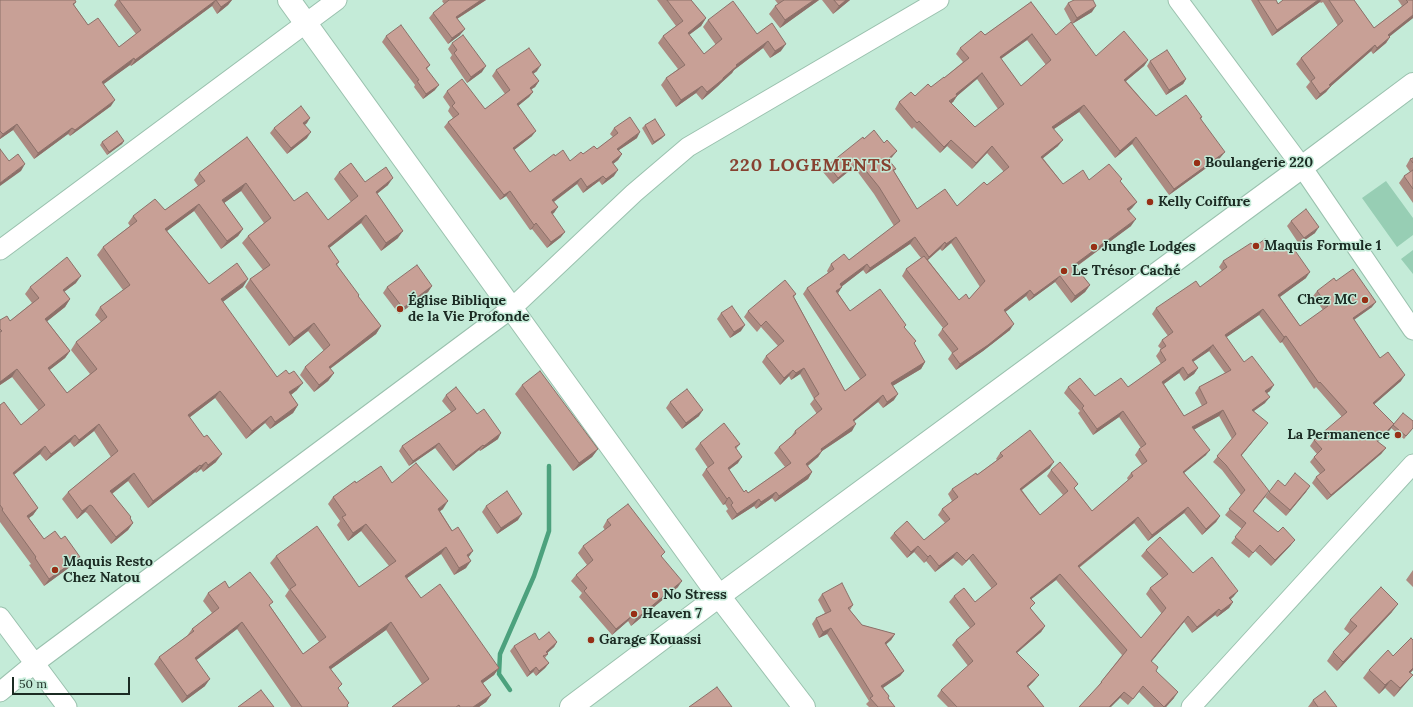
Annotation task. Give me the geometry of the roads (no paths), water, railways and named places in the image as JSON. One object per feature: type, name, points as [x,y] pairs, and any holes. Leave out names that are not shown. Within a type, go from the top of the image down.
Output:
[{"type":"street","points":[[289,0],[719,596],[804,707]]},
{"type":"street","points":[[0,250],[337,0]]},
{"type":"street","points":[[0,692],[35,663],[512,308],[634,193],[688,147],[939,0]]},
{"type":"street","points":[[1178,0],[1302,167],[1413,330]]},
{"type":"street","points":[[571,707],[719,596],[1413,84]]},
{"type":"street","points":[[1191,707],[1413,464]]},
{"type":"street","points":[[0,617],[67,707]]},
{"type":"waterway","points":[[510,690],[499,674],[500,654],[534,576],[549,531],[549,466]]},
{"type":"place","name":"Boulangerie 220","points":[[1197,163]]},
{"type":"place","name":"Kelly Coiffure","points":[[1150,202]]},
{"type":"place","name":"Maquis Formule 1","points":[[1256,246]]},
{"type":"place","name":"Jungle Lodges","points":[[1094,247]]},
{"type":"place","name":"Le Trésor Caché","points":[[1064,271]]},
{"type":"place","name":"Chez MC","points":[[1365,300]]},
{"type":"place","name":"Église Biblique de la Vie Profonde","points":[[400,309]]},
{"type":"place","name":"La Permanence","points":[[1398,435]]},
{"type":"place","name":"Maquis Resto Chez Natou","points":[[55,570]]},
{"type":"place","name":"No Stress","points":[[655,595]]},
{"type":"place","name":"Heaven 7","points":[[634,614]]},
{"type":"place","name":"Garage Kouassi","points":[[591,640]]},
{"type":"district","name":"220 LOGEMENTS","points":[[811,166]]}]
